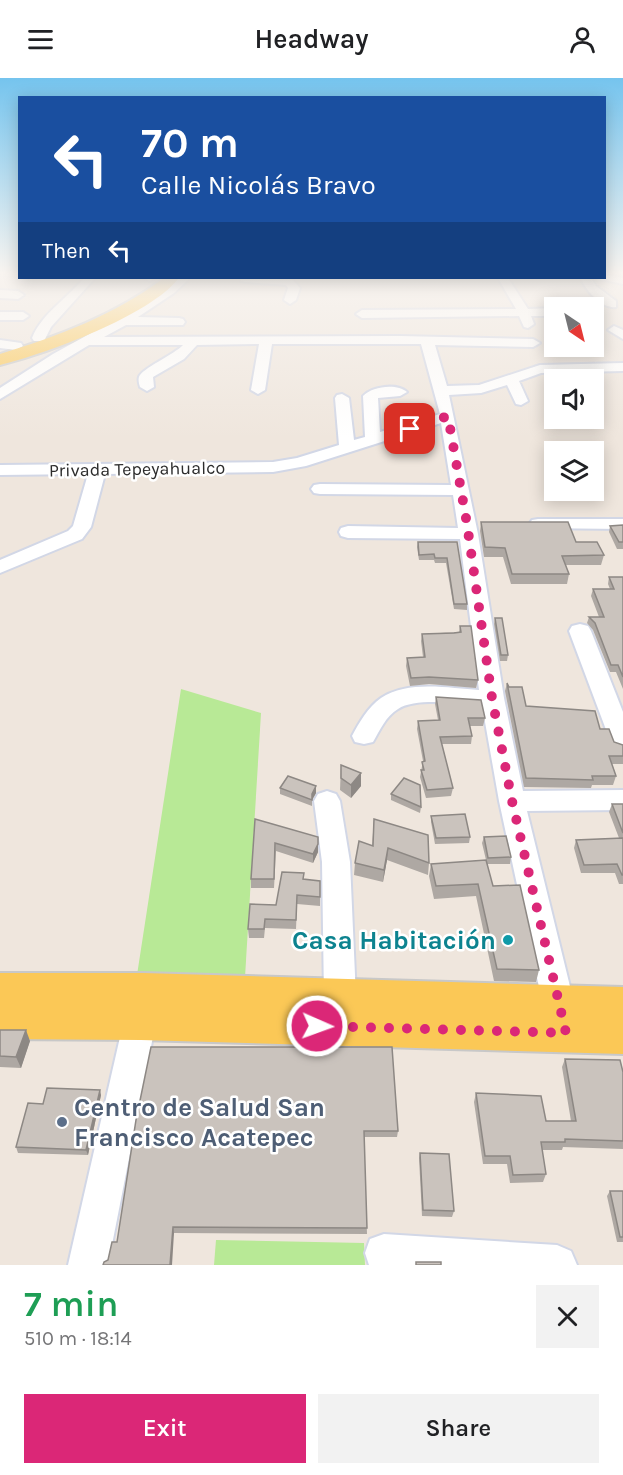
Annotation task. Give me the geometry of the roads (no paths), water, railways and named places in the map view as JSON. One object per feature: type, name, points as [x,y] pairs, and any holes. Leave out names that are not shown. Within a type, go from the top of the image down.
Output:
[{"type":"main road","points":[[0,353],[5,343],[39,338],[67,326]]},
{"type":"main road","points":[[0,353],[81,326]]},
{"type":"main road","points":[[0,360],[98,326]]},
{"type":"main road","points":[[0,365],[69,342],[100,326]]},
{"type":"main road","points":[[0,991],[142,1006],[562,1018]]},
{"type":"main road","points":[[0,1020],[142,1006],[340,998],[562,1018],[622,1030]]},
{"type":"street","points":[[39,338],[45,326]]},
{"type":"street","points":[[0,395],[58,357],[115,326]]},
{"type":"street","points":[[396,326],[400,340]]},
{"type":"street","points":[[527,326],[536,356]]},
{"type":"street","points":[[0,332],[3,334],[5,343]]},
{"type":"street","points":[[147,387],[148,374],[178,358],[188,349],[193,340]]},
{"type":"street","points":[[258,390],[266,340]]},
{"type":"street","points":[[87,341],[427,341],[623,367]]},
{"type":"street","points":[[427,341],[448,416],[468,529],[492,698],[512,801],[562,1018]]},
{"type":"street","points":[[441,391],[481,389],[511,378],[536,356]]},
{"type":"street","points":[[511,378],[521,401]]},
{"type":"street","points":[[373,440],[370,396],[378,392],[400,392]]},
{"type":"street","points":[[342,398],[347,448]]},
{"type":"street","name":"Privada Tepeyahualco","points":[[0,470],[273,467],[373,440],[411,434],[448,416]]},
{"type":"street","points":[[273,467],[274,448]]},
{"type":"street","points":[[0,567],[75,535],[82,527],[98,470]]},
{"type":"street","points":[[320,489],[461,490]]},
{"type":"street","points":[[348,532],[468,529],[491,524]]},
{"type":"street","points":[[514,524],[620,524]]},
{"type":"street","points":[[580,631],[623,742]]},
{"type":"street","points":[[364,736],[374,717],[392,702],[410,696],[492,698]]},
{"type":"street","points":[[512,801],[623,800]]},
{"type":"street","points":[[327,801],[336,862],[340,998]]},
{"type":"street","points":[[88,1265],[142,1006]]},
{"type":"street","points":[[384,1253],[557,1265]]},
{"type":"place","name":"Casa Habitación","points":[[508,940]]},
{"type":"place","name":"Centro de Salud San Francisco Acatepec","points":[[62,1122]]}]
